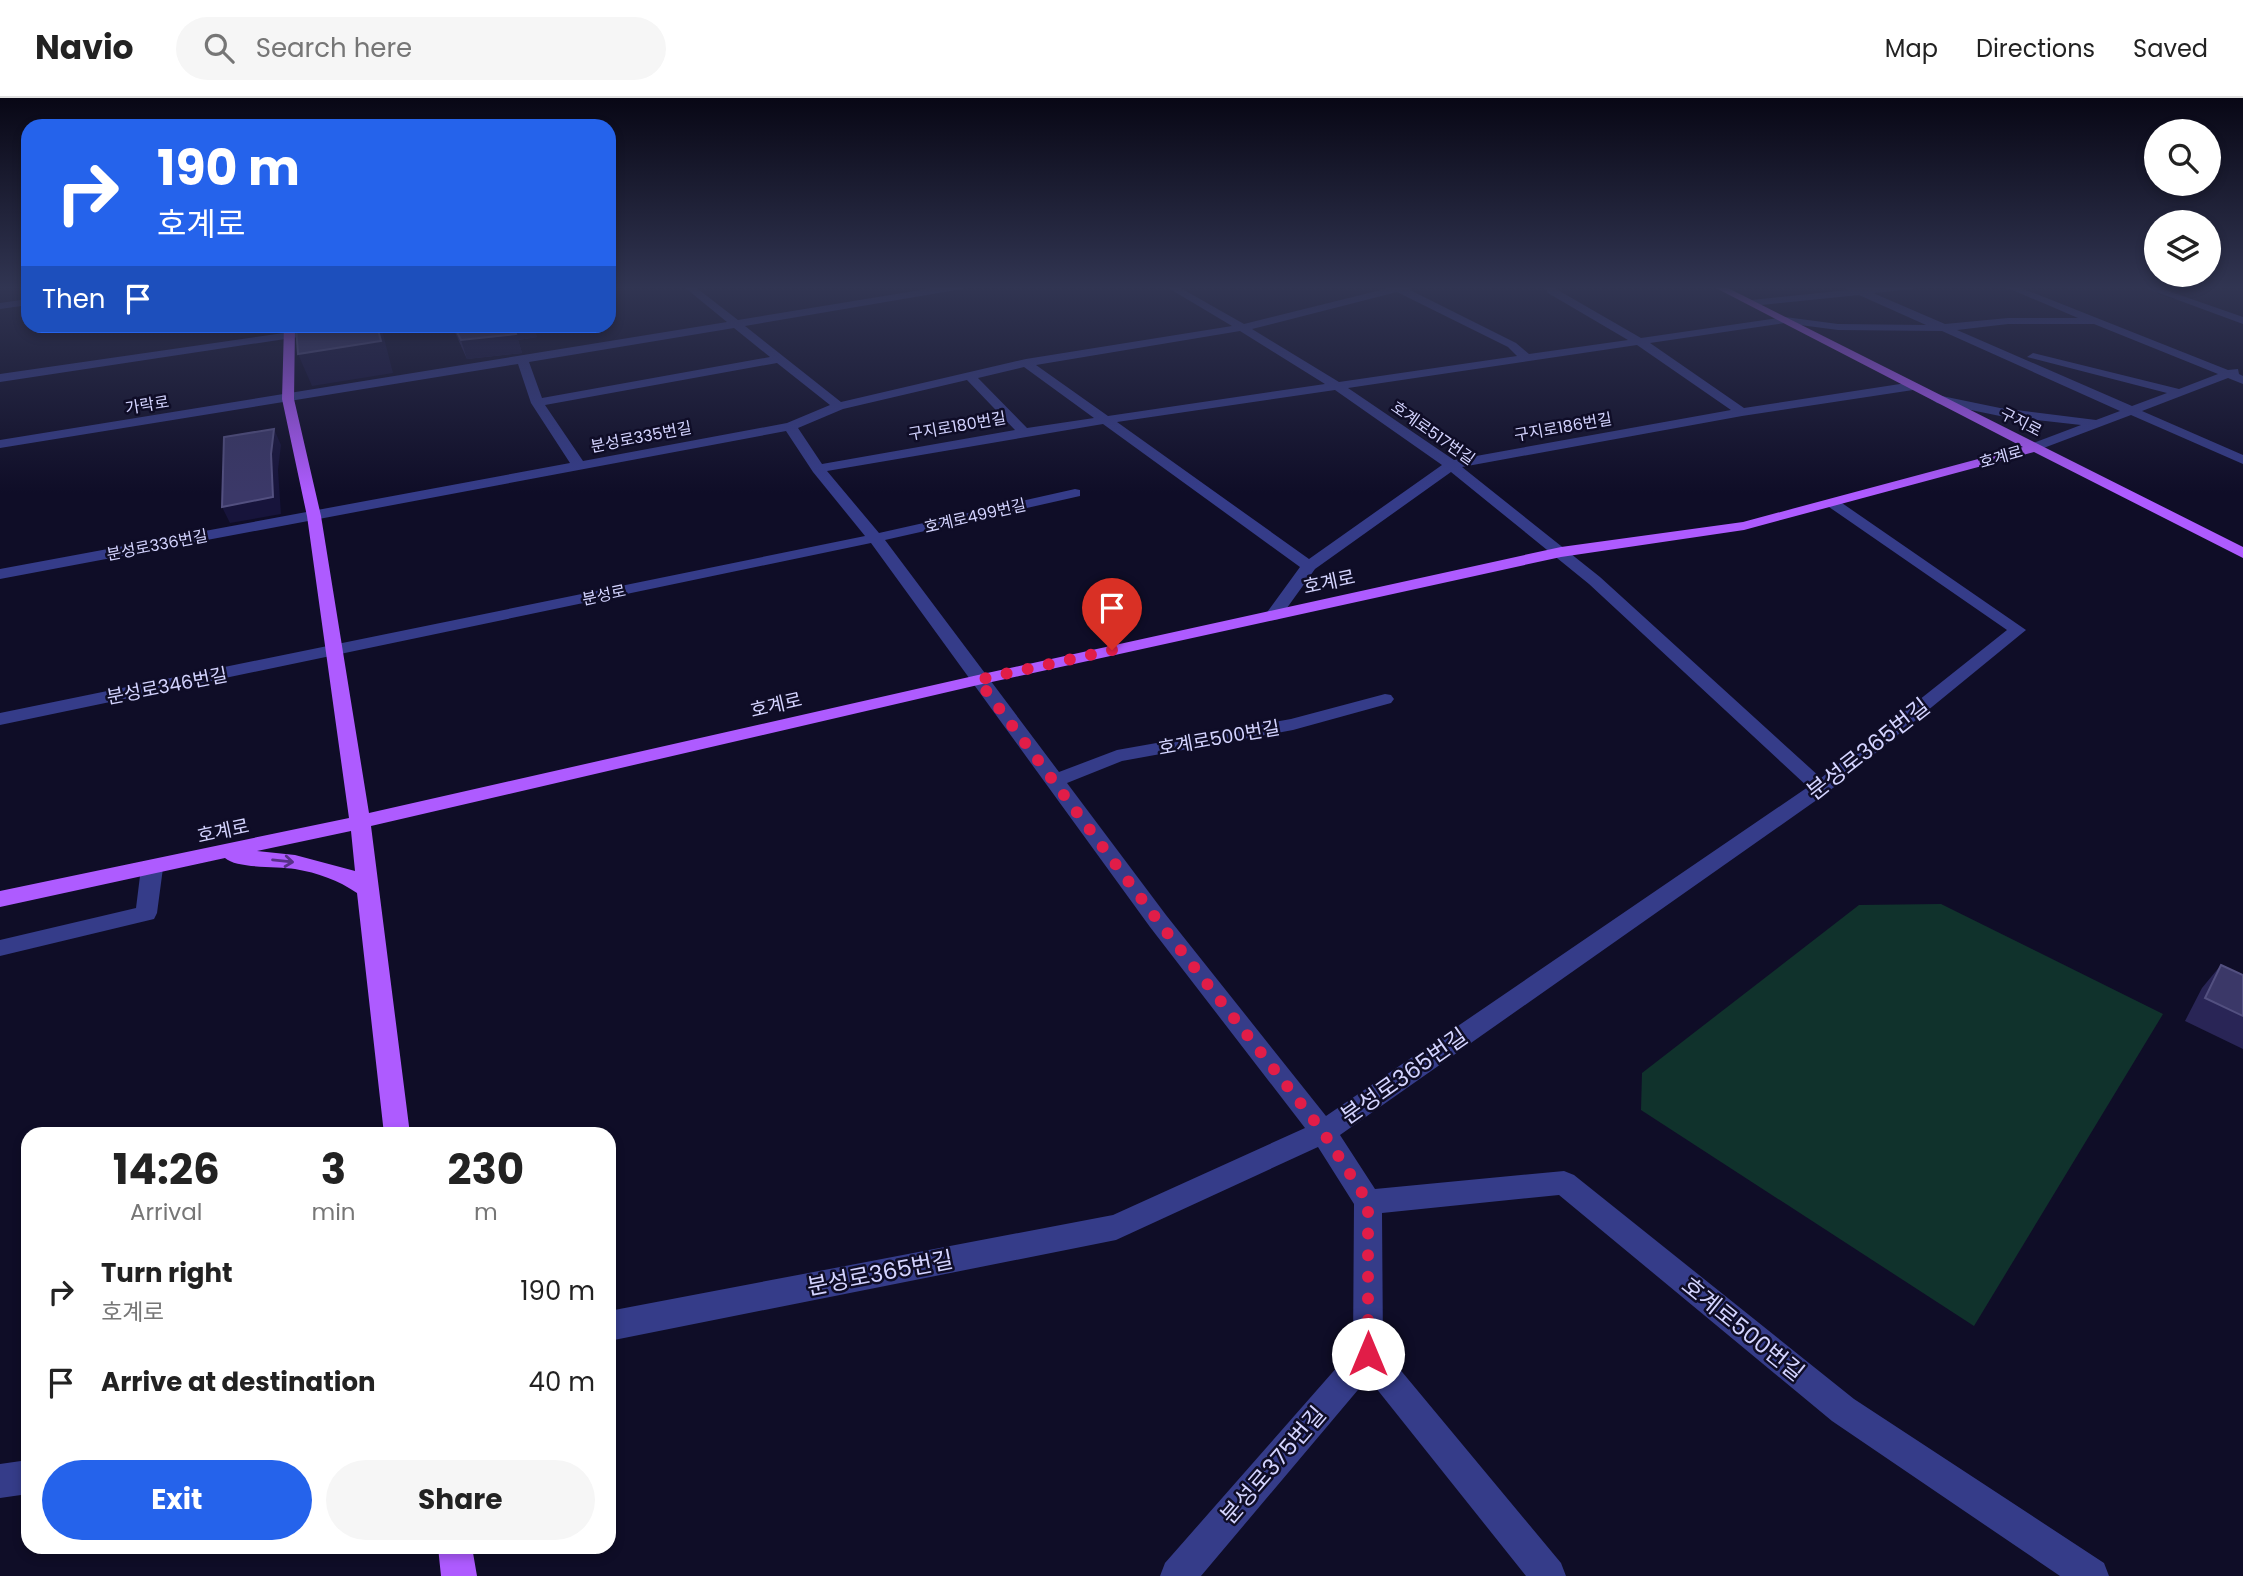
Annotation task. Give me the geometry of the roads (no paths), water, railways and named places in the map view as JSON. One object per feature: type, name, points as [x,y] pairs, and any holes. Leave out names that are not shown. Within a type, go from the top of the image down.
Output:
[{"type":"main road","points":[[289,355],[288,399],[314,516],[360,822],[396,1127]]},
{"type":"main road","name":"구지로","points":[[1853,355],[2243,554]]},
{"type":"main road","name":"호계로","points":[[0,899],[360,822],[978,680],[1561,552],[1744,526],[1834,504],[2033,448]]},
{"type":"main road","points":[[215,854],[295,862],[344,873],[368,889]]},
{"type":"main road","points":[[456,1554],[459,1576]]},
{"type":"street","points":[[0,378],[139,355]]},
{"type":"street","name":"가락로","points":[[0,444],[547,355]]},
{"type":"street","points":[[774,355],[839,406]]},
{"type":"street","name":"분성로335번길","points":[[314,516],[790,426],[839,406],[1026,363],[1075,355]]},
{"type":"street","name":"호계로517번길","points":[[1287,355],[1451,465],[1561,552]]},
{"type":"street","name":"분성로335번길","points":[[1523,355],[1526,358]]},
{"type":"street","name":"구지로180번길","points":[[818,469],[1024,432],[1546,355]]},
{"type":"street","points":[[1659,355],[1742,412]]},
{"type":"street","points":[[2003,355],[2243,460]]},
{"type":"street","points":[[2025,355],[2177,392]]},
{"type":"street","points":[[2180,355],[2243,380]]},
{"type":"street","points":[[522,359],[537,403],[580,467]]},
{"type":"street","points":[[537,403],[779,359]]},
{"type":"street","points":[[1026,363],[1104,422],[1309,566]]},
{"type":"street","name":"호계로","points":[[2033,448],[2243,368]]},
{"type":"street","points":[[970,376],[1024,432]]},
{"type":"street","name":"구지로186번길","points":[[1273,615],[1309,566],[1451,465],[1742,412],[1913,386]]},
{"type":"street","points":[[1937,398],[2000,412],[2099,423]]},
{"type":"street","points":[[790,426],[818,469],[875,538],[1158,921],[1323,1132],[1368,1202],[1368,1354],[1548,1576]]},
{"type":"street","name":"호계로499번길","points":[[875,538],[1075,493]]},
{"type":"street","name":"분성로365번길","points":[[616,1325],[1116,1227],[1323,1132],[1821,788],[2018,630],[1834,504]]},
{"type":"street","name":"분성로336번길","points":[[0,574],[314,516]]},
{"type":"street","name":"분성로","points":[[333,652],[875,538]]},
{"type":"street","points":[[1561,552],[1821,788]]},
{"type":"street","name":"분성로346번길","points":[[0,719],[333,652]]},
{"type":"street","name":"호계로500번길","points":[[1055,781],[1117,756],[1293,724],[1385,699]]},
{"type":"street","points":[[0,948],[146,913],[152,868]]},
{"type":"street","name":"호계로500번길","points":[[1368,1202],[1564,1183],[1843,1410],[2091,1576]]},
{"type":"street","name":"분성로375번길","points":[[1178,1576],[1368,1354]]},
{"type":"street","points":[[0,1481],[21,1478]]}]
